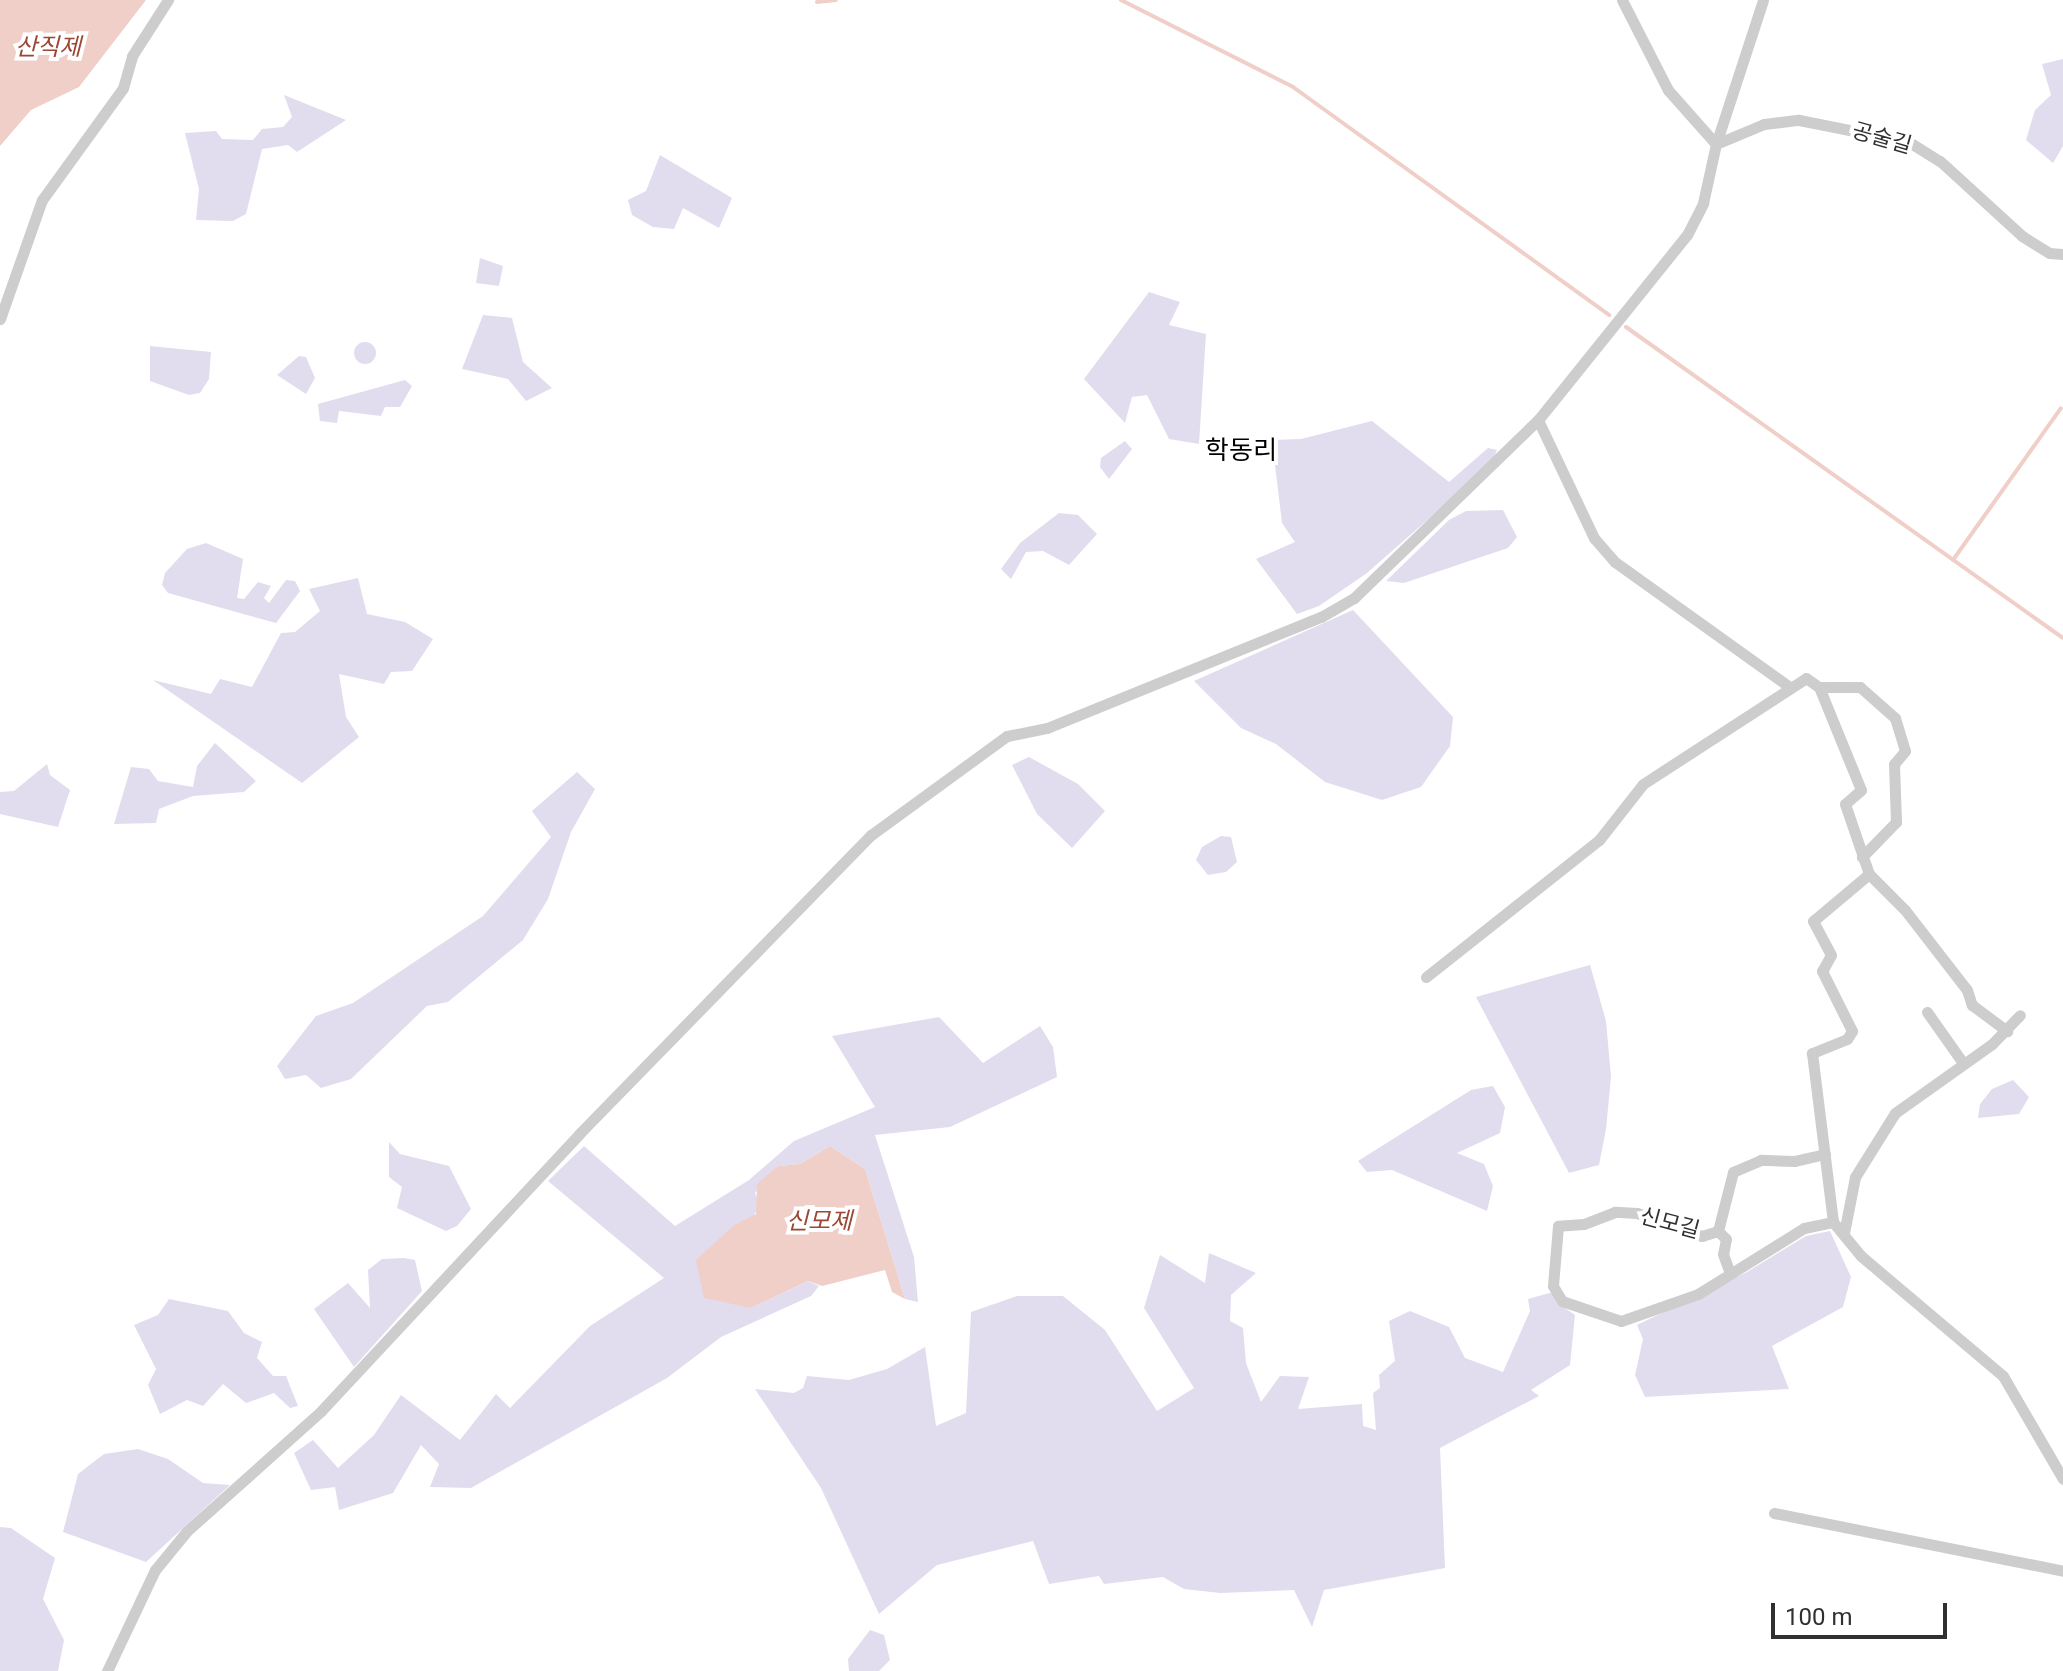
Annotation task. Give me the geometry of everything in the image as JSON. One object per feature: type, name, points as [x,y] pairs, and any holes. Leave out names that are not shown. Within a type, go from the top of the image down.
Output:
[{"type":"street","points":[[0,319],[42,200],[123,88],[132,56],[168,0]]},
{"type":"street","points":[[1622,0],[1668,90],[1716,144]]},
{"type":"street","points":[[107,1671],[155,1570],[187,1531],[321,1411],[579,1134],[871,835],[1007,736],[1047,728],[1321,617],[1354,598],[1538,420],[1687,235],[1703,203],[1716,144],[1763,0]]},
{"type":"street","name":"공술길","points":[[1716,144],[1764,124],[1799,120],[1909,142],[1940,161],[2022,236],[2049,253],[2063,254]]},
{"type":"street","points":[[1538,420],[1594,538],[1615,562],[1791,688]]},
{"type":"street","points":[[1426,977],[1599,840],[1643,784],[1806,678],[1819,687],[1861,790],[1845,804],[1869,874],[1905,910],[1967,990],[1972,1005],[2007,1031]]},
{"type":"street","points":[[1819,687],[1860,687],[1895,718],[1905,751],[1894,764],[1896,822],[1862,857]]},
{"type":"street","points":[[1869,874],[1813,921],[1831,955],[1822,971],[1852,1031],[1847,1039],[1812,1053],[1833,1222],[1861,1256],[2003,1376],[2063,1479]]},
{"type":"street","points":[[1927,1012],[1963,1063]]},
{"type":"street","points":[[1844,1233],[1855,1177],[1895,1113],[2007,1031],[2020,1015]]},
{"type":"street","name":"신모길","points":[[1825,1154],[1795,1161],[1761,1160],[1733,1172],[1718,1231],[1702,1236],[1637,1213],[1615,1212],[1584,1224],[1558,1226],[1553,1286],[1562,1301],[1621,1321],[1698,1294],[1804,1228],[1833,1222]]},
{"type":"street","points":[[1718,1231],[1726,1239],[1723,1254],[1730,1273]]},
{"type":"street","points":[[1774,1513],[2063,1571]]},
{"type":"shaded area","points":[[2063,59],[2063,146],[2053,163],[2026,140],[2035,110],[2051,95],[2042,64]]},
{"type":"shaded area","points":[[284,95],[346,120],[297,152],[288,145],[262,149],[246,214],[233,221],[196,220],[199,189],[185,133],[216,131],[222,139],[253,140],[262,129],[283,127],[292,117]]},
{"type":"shaded area","points":[[660,155],[732,198],[719,228],[683,208],[674,229],[653,227],[632,215],[628,200],[646,191]]},
{"type":"shaded area","points":[[480,258],[503,266],[499,286],[476,283]]},
{"type":"shaded area","points":[[1149,292],[1180,302],[1169,325],[1206,334],[1199,444],[1169,439],[1147,395],[1132,397],[1125,423],[1084,379]]},
{"type":"shaded area","points":[[483,315],[512,318],[523,362],[552,388],[526,401],[508,379],[462,369]]},
{"type":"shaded area","points":[[365,342],[373,345],[376,353],[373,361],[365,364],[357,361],[354,353],[357,345]]},
{"type":"shaded area","points":[[150,346],[211,352],[209,379],[200,393],[189,395],[150,381]]},
{"type":"shaded area","points":[[299,356],[306,357],[315,378],[306,394],[277,375]]},
{"type":"shaded area","points":[[405,380],[412,386],[400,407],[385,407],[381,416],[339,411],[337,423],[320,421],[318,404]]},
{"type":"shaded area","points":[[1372,421],[1449,482],[1488,448],[1497,450],[1491,464],[1367,573],[1319,606],[1297,614],[1256,559],[1295,542],[1282,523],[1272,440],[1301,439]]},
{"type":"shaded area","points":[[1125,441],[1132,449],[1109,479],[1100,467],[1101,458]]},
{"type":"shaded area","points":[[1503,510],[1517,537],[1508,548],[1404,583],[1386,581],[1449,520],[1466,511]]},
{"type":"shaded area","points":[[1059,513],[1078,515],[1097,534],[1069,565],[1043,551],[1026,552],[1011,579],[1001,569],[1020,543]]},
{"type":"shaded area","points":[[206,543],[243,559],[237,598],[244,599],[258,582],[271,586],[264,598],[269,603],[286,580],[295,581],[300,591],[276,623],[168,593],[162,585],[165,573],[187,549]]},
{"type":"shaded area","points":[[358,578],[367,614],[405,622],[433,639],[412,671],[391,672],[384,684],[339,674],[346,717],[359,737],[302,783],[153,680],[211,694],[220,679],[252,687],[281,633],[295,632],[320,611],[309,589]]},
{"type":"shaded area","points":[[1353,610],[1453,717],[1450,746],[1421,787],[1382,800],[1325,782],[1276,744],[1241,728],[1194,681]]},
{"type":"shaded area","points":[[215,743],[256,781],[244,792],[193,796],[159,809],[156,823],[114,824],[131,767],[149,769],[158,781],[193,787],[197,766]]},
{"type":"shaded area","points":[[1029,757],[1078,784],[1105,811],[1072,848],[1037,814],[1012,765]]},
{"type":"shaded area","points":[[47,764],[50,775],[70,790],[58,827],[0,814],[0,792],[14,791]]},
{"type":"shaded area","points":[[577,772],[595,789],[571,832],[548,899],[523,940],[448,1002],[427,1006],[351,1079],[321,1088],[306,1075],[285,1079],[277,1066],[316,1016],[353,1003],[483,916],[551,837],[532,811]]},
{"type":"shaded area","points":[[1221,836],[1231,837],[1237,862],[1226,872],[1208,875],[1196,860],[1202,847]]},
{"type":"shaded area","points":[[1590,965],[1606,1021],[1611,1077],[1606,1129],[1599,1165],[1569,1173],[1476,997]]},
{"type":"shaded area","points":[[939,1017],[983,1063],[1040,1026],[1053,1047],[1057,1077],[950,1127],[875,1135],[914,1257],[918,1302],[905,1299],[865,1169],[830,1146],[800,1164],[778,1166],[755,1193],[760,1205],[753,1217],[751,1308],[808,1281],[819,1286],[811,1296],[721,1337],[667,1378],[471,1488],[430,1487],[439,1464],[421,1445],[393,1493],[339,1510],[335,1487],[311,1490],[294,1453],[313,1440],[338,1468],[374,1435],[401,1395],[460,1440],[496,1394],[510,1408],[590,1326],[664,1278],[548,1181],[584,1146],[675,1226],[749,1180],[794,1141],[875,1107],[832,1036]]},
{"type":"shaded area","points":[[2013,1080],[2029,1097],[2019,1114],[1978,1118],[1980,1104],[1992,1089]]},
{"type":"shaded area","points":[[1493,1086],[1505,1107],[1500,1133],[1457,1153],[1484,1164],[1493,1186],[1487,1211],[1392,1170],[1367,1172],[1358,1161],[1471,1090]]},
{"type":"shaded area","points":[[389,1142],[400,1154],[449,1166],[471,1209],[457,1226],[446,1231],[397,1208],[402,1187],[389,1177]]},
{"type":"shaded area","points":[[1830,1231],[1851,1277],[1843,1307],[1772,1346],[1789,1389],[1645,1397],[1635,1375],[1643,1339],[1637,1325],[1747,1272],[1806,1236]]},
{"type":"shaded area","points":[[1209,1253],[1256,1273],[1231,1295],[1230,1321],[1243,1328],[1246,1363],[1261,1402],[1280,1376],[1309,1377],[1298,1409],[1362,1404],[1363,1426],[1376,1430],[1373,1393],[1380,1388],[1379,1375],[1395,1361],[1389,1321],[1410,1311],[1449,1327],[1465,1358],[1503,1372],[1530,1311],[1528,1299],[1553,1292],[1556,1302],[1575,1315],[1570,1365],[1531,1390],[1539,1396],[1440,1448],[1445,1568],[1324,1590],[1312,1627],[1294,1590],[1220,1593],[1184,1589],[1163,1577],[1104,1584],[1099,1576],[1049,1584],[1033,1541],[937,1565],[879,1614],[821,1488],[755,1389],[794,1393],[803,1388],[807,1376],[849,1380],[887,1369],[925,1347],[936,1426],[966,1413],[971,1312],[1017,1296],[1063,1296],[1105,1330],[1157,1411],[1194,1388],[1144,1308],[1160,1255],[1205,1283]]},
{"type":"shaded area","points":[[382,1259],[415,1260],[422,1291],[354,1367],[314,1309],[348,1283],[370,1308],[368,1270]]},
{"type":"shaded area","points":[[169,1299],[228,1311],[244,1333],[262,1342],[257,1358],[273,1376],[286,1376],[298,1406],[290,1408],[274,1393],[246,1403],[223,1384],[203,1406],[187,1400],[160,1414],[148,1385],[156,1369],[134,1325],[158,1315]]},
{"type":"shaded area","points":[[138,1449],[168,1459],[203,1483],[230,1485],[146,1562],[63,1532],[78,1474],[104,1454]]},
{"type":"shaded area","points":[[0,1527],[11,1528],[55,1558],[43,1599],[64,1640],[58,1671],[0,1671]]},
{"type":"shaded area","points":[[870,1630],[884,1635],[890,1660],[879,1671],[849,1671],[848,1659]]},
{"type":"water","name":"산직제","points":[[0,0],[146,0],[79,87],[31,110],[0,146]]},
{"type":"water","name":"신모제","points":[[830,1146],[865,1169],[905,1299],[892,1292],[885,1270],[822,1286],[808,1281],[751,1308],[704,1298],[696,1260],[734,1225],[756,1214],[757,1184],[778,1166],[800,1164]]},
{"type":"waterway","points":[[817,2],[836,0]]},
{"type":"waterway","points":[[1121,0],[1293,87],[1609,315]]},
{"type":"waterway","points":[[1626,327],[2063,638]]},
{"type":"waterway","points":[[1953,560],[2061,408]]},
{"type":"district","name":"학동리","points":[[1241,451]]}]
